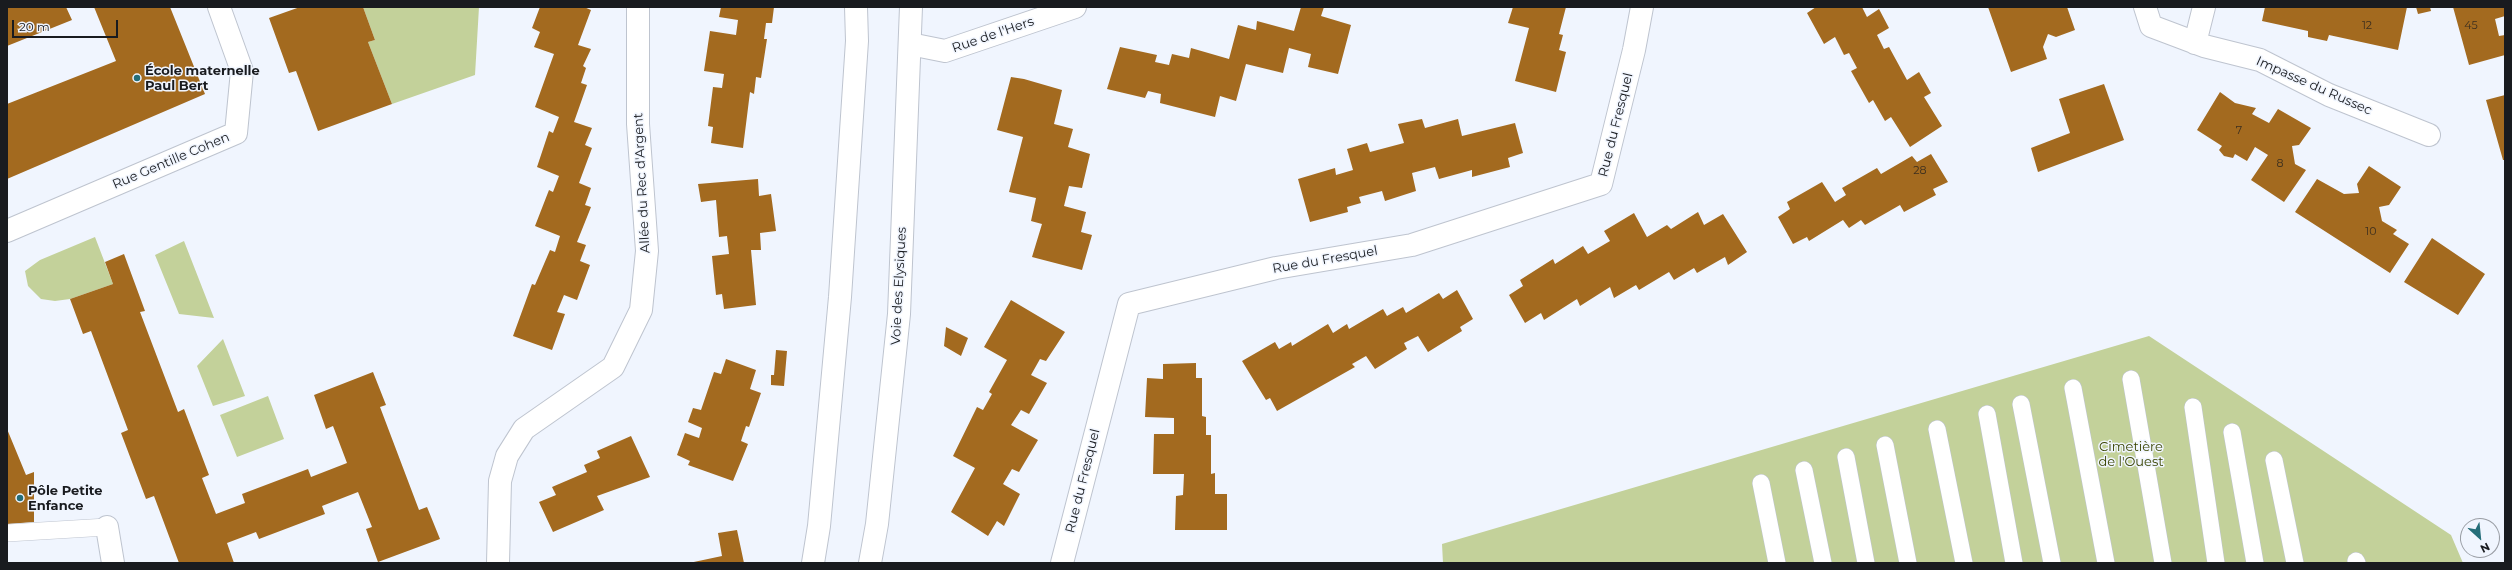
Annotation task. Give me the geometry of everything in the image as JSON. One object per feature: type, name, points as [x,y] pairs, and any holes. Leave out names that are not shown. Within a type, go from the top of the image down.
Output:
[{"type":"street","name":"Rue Gentille Cohen","points":[[7,231],[236,134],[242,71],[219,7]]},
{"type":"street","name":"Allée du Rec d'Argent","points":[[498,563],[500,481],[507,456],[524,430],[613,368],[641,310],[647,251],[638,124],[638,7]]},
{"type":"street","points":[[813,563],[820,518],[840,297],[856,41],[856,7]]},
{"type":"street","name":"Voie des Elysiques","points":[[870,563],[877,524],[899,314],[911,7]]},
{"type":"street","name":"Rue de l'Hers","points":[[910,44],[945,51],[1075,7]]},
{"type":"street","name":"Rue du Fresquel","points":[[1062,563],[1129,304],[1276,268],[1412,246],[1601,184],[1634,50],[1642,7]]},
{"type":"street","name":"Impasse du Russec","points":[[2145,7],[2151,26],[2195,43],[2260,60],[2329,95],[2430,136]]},
{"type":"street","points":[[2195,43],[2204,7]]},
{"type":"street","points":[[107,527],[113,563]]},
{"type":"lane","points":[[2131,379],[2162,563]]},
{"type":"lane","points":[[2074,388],[2106,563]]},
{"type":"lane","points":[[2021,404],[2052,563]]},
{"type":"lane","points":[[2193,407],[2216,563]]},
{"type":"lane","points":[[1986,414],[2014,563]]},
{"type":"lane","points":[[1937,429],[1964,563]]},
{"type":"lane","points":[[2232,432],[2255,563]]},
{"type":"lane","points":[[1885,445],[1908,563]]},
{"type":"lane","points":[[1846,457],[1866,563]]},
{"type":"lane","points":[[2274,460],[2295,563]]},
{"type":"lane","points":[[1804,470],[1823,563]]},
{"type":"lane","points":[[1761,483],[1778,563]]},
{"type":"lane","points":[[7,533],[107,527]]},
{"type":"green space","points":[[363,7],[479,7],[475,75],[392,104],[368,42],[375,40]]},
{"type":"green space","points":[[95,237],[113,284],[70,299],[55,301],[41,299],[28,286],[25,271],[40,260]]},
{"type":"green space","points":[[184,241],[214,318],[179,314],[155,255]]},
{"type":"green space","name":"Cimetière de l'Ouest","points":[[2149,336],[2451,535],[2463,563],[1443,563],[1442,544]]},
{"type":"green space","points":[[223,339],[245,396],[213,406],[197,366]]},
{"type":"green space","points":[[268,396],[284,439],[237,457],[220,415]]},
{"type":"building","points":[[7,7],[66,7],[72,20],[7,46]]},
{"type":"building","name":"École maternelle Paul Bert","points":[[94,7],[170,7],[205,94],[7,179],[7,104],[116,61]]},
{"type":"building","points":[[300,7],[363,7],[375,40],[368,42],[392,104],[318,131],[296,71],[289,73],[269,18]]},
{"type":"building","points":[[540,7],[584,7],[591,10],[578,45],[591,49],[583,66],[586,68],[581,83],[587,85],[574,122],[592,128],[585,145],[592,148],[579,183],[591,188],[585,205],[591,207],[577,242],[586,245],[580,261],[590,265],[577,300],[564,295],[557,312],[565,314],[552,350],[513,336],[532,284],[535,285],[550,250],[555,252],[560,236],[535,226],[549,190],[553,192],[559,176],[537,167],[549,131],[553,133],[559,117],[535,107],[554,54],[534,47],[540,32],[532,28]]},
{"type":"building","points":[[721,7],[774,7],[772,23],[766,23],[764,39],[767,39],[761,78],[756,77],[754,94],[750,92],[743,148],[711,143],[713,127],[708,126],[713,87],[722,88],[724,74],[704,71],[710,31],[736,35],[738,20],[719,17]]},
{"type":"building","points":[[1301,7],[1324,7],[1321,16],[1351,25],[1338,74],[1308,67],[1311,54],[1289,48],[1283,73],[1246,64],[1236,101],[1220,96],[1215,117],[1160,103],[1161,94],[1148,91],[1145,98],[1107,89],[1120,47],[1157,55],[1155,62],[1169,65],[1172,54],[1189,58],[1191,48],[1229,59],[1238,25],[1256,30],[1257,21],[1294,31]]},
{"type":"building","points":[[1513,7],[1566,7],[1559,34],[1563,35],[1559,50],[1566,52],[1556,92],[1515,81],[1529,28],[1508,23]]},
{"type":"building","points":[[1816,7],[1862,7],[1867,17],[1879,9],[1889,28],[1877,35],[1884,49],[1889,47],[1907,80],[1919,72],[1931,93],[1924,97],[1942,126],[1910,147],[1891,117],[1885,121],[1873,100],[1869,103],[1851,71],[1857,68],[1849,53],[1844,55],[1835,37],[1824,44],[1807,13]]},
{"type":"building","points":[[1988,7],[2067,7],[2075,30],[2056,37],[2048,34],[2043,47],[2047,59],[2011,72]]},
{"type":"building","points":[[2265,7],[2407,7],[2398,50],[2329,35],[2327,41],[2308,37],[2308,31],[2262,21]]},
{"type":"building","points":[[2416,7],[2430,7],[2431,11],[2418,14]]},
{"type":"building","points":[[2453,7],[2505,7],[2505,16],[2495,19],[2499,36],[2505,35],[2505,55],[2469,65]]},
{"type":"building","points":[[1011,77],[1024,79],[1062,90],[1054,124],[1073,129],[1068,147],[1090,154],[1082,188],[1069,186],[1064,206],[1086,212],[1081,232],[1092,235],[1082,270],[1032,257],[1042,224],[1031,221],[1036,198],[1009,192],[1023,137],[997,130]]},
{"type":"building","points":[[2104,84],[2124,140],[2038,172],[2031,148],[2070,133],[2059,99]]},
{"type":"building","points":[[2220,92],[2235,103],[2256,108],[2252,114],[2269,123],[2278,109],[2311,128],[2299,145],[2292,146],[2295,164],[2306,170],[2284,202],[2251,180],[2268,155],[2255,147],[2247,161],[2235,154],[2233,158],[2224,156],[2219,150],[2222,146],[2197,130]]},
{"type":"building","points":[[2505,95],[2505,160],[2503,160],[2486,100]]},
{"type":"building","points":[[1422,119],[1425,128],[1458,119],[1462,136],[1515,123],[1523,153],[1508,158],[1510,167],[1472,177],[1472,170],[1439,179],[1435,167],[1412,173],[1416,191],[1385,201],[1382,191],[1359,197],[1361,203],[1347,207],[1348,212],[1310,222],[1298,179],[1335,168],[1336,175],[1353,170],[1347,149],[1367,143],[1370,152],[1404,143],[1398,124]]},
{"type":"building","points":[[1931,154],[1948,182],[1933,189],[1936,195],[1904,212],[1900,205],[1865,225],[1861,220],[1849,228],[1843,220],[1809,241],[1807,237],[1793,244],[1778,217],[1790,209],[1787,202],[1822,182],[1835,202],[1846,195],[1842,188],[1877,168],[1881,174],[1912,156],[1917,162]]},
{"type":"building","points":[[2369,166],[2401,187],[2389,205],[2379,207],[2382,221],[2397,230],[2393,234],[2409,244],[2390,273],[2295,212],[2317,179],[2344,194],[2359,193],[2357,184]]},
{"type":"building","points":[[758,179],[759,196],[771,194],[776,231],[760,233],[761,250],[751,250],[756,305],[724,309],[722,294],[716,295],[712,256],[729,254],[727,236],[719,237],[716,200],[701,202],[698,184]]},
{"type":"building","points":[[1698,212],[1704,225],[1723,214],[1747,252],[1728,265],[1725,257],[1697,273],[1694,268],[1674,280],[1669,272],[1639,290],[1636,285],[1614,298],[1610,287],[1580,306],[1577,299],[1544,320],[1541,313],[1525,323],[1509,295],[1523,286],[1520,280],[1553,259],[1555,264],[1583,246],[1588,254],[1610,241],[1604,231],[1634,213],[1647,237],[1667,225],[1671,229]]},
{"type":"building","points":[[2432,238],[2485,274],[2458,315],[2404,282]]},
{"type":"building","points":[[124,254],[145,311],[140,312],[178,412],[184,409],[209,475],[202,478],[216,514],[245,503],[242,494],[308,469],[311,477],[347,463],[333,426],[326,429],[314,395],[373,372],[386,405],[380,407],[419,510],[427,507],[440,539],[378,562],[366,529],[372,527],[358,492],[322,506],[325,514],[259,539],[256,532],[227,543],[234,563],[179,563],[154,496],[146,499],[121,433],[128,430],[91,331],[83,334],[70,299],[113,284],[105,262]]},
{"type":"building","points":[[1457,290],[1473,319],[1460,327],[1462,331],[1428,352],[1418,336],[1404,343],[1407,349],[1375,369],[1366,356],[1352,364],[1355,367],[1277,411],[1270,398],[1266,400],[1242,361],[1275,342],[1279,349],[1291,342],[1292,346],[1328,324],[1333,333],[1347,324],[1349,329],[1383,309],[1387,316],[1403,307],[1406,313],[1439,293],[1443,299]]},
{"type":"building","points":[[1011,300],[1065,332],[1046,361],[1040,359],[1031,375],[1047,383],[1029,414],[1021,410],[1011,425],[1038,440],[1019,472],[1012,469],[1003,484],[1020,494],[1004,526],[997,521],[988,536],[951,512],[975,468],[953,456],[977,407],[983,410],[992,394],[989,392],[1007,360],[984,347]]},
{"type":"building","points":[[946,327],[968,338],[961,356],[944,346]]},
{"type":"building","points":[[776,350],[787,351],[784,386],[771,385],[771,375],[774,375]]},
{"type":"building","points":[[726,359],[756,370],[750,389],[761,393],[749,427],[746,426],[741,441],[748,444],[733,481],[688,465],[690,461],[677,455],[685,433],[699,438],[702,428],[688,422],[693,408],[701,410],[714,372],[721,374]]},
{"type":"building","points":[[1196,363],[1196,378],[1202,378],[1202,416],[1206,417],[1206,435],[1211,435],[1211,474],[1215,473],[1215,494],[1227,494],[1227,530],[1175,530],[1176,496],[1183,495],[1184,474],[1153,474],[1154,434],[1174,434],[1174,418],[1145,417],[1147,378],[1163,379],[1163,364]]},
{"type":"building","name":"Pôle Petite Enfance","points":[[7,429],[26,475],[34,472],[34,522],[7,524]]},
{"type":"building","points":[[631,436],[650,477],[597,496],[604,510],[553,532],[539,502],[556,495],[552,487],[587,472],[584,465],[600,458],[597,451]]},
{"type":"building","points":[[737,530],[744,563],[689,563],[722,556],[718,533]]},
{"type":"place","name":"École maternelle Paul Bert","points":[[137,78]]},
{"type":"place","name":"Pôle Petite Enfance","points":[[20,498]]}]
